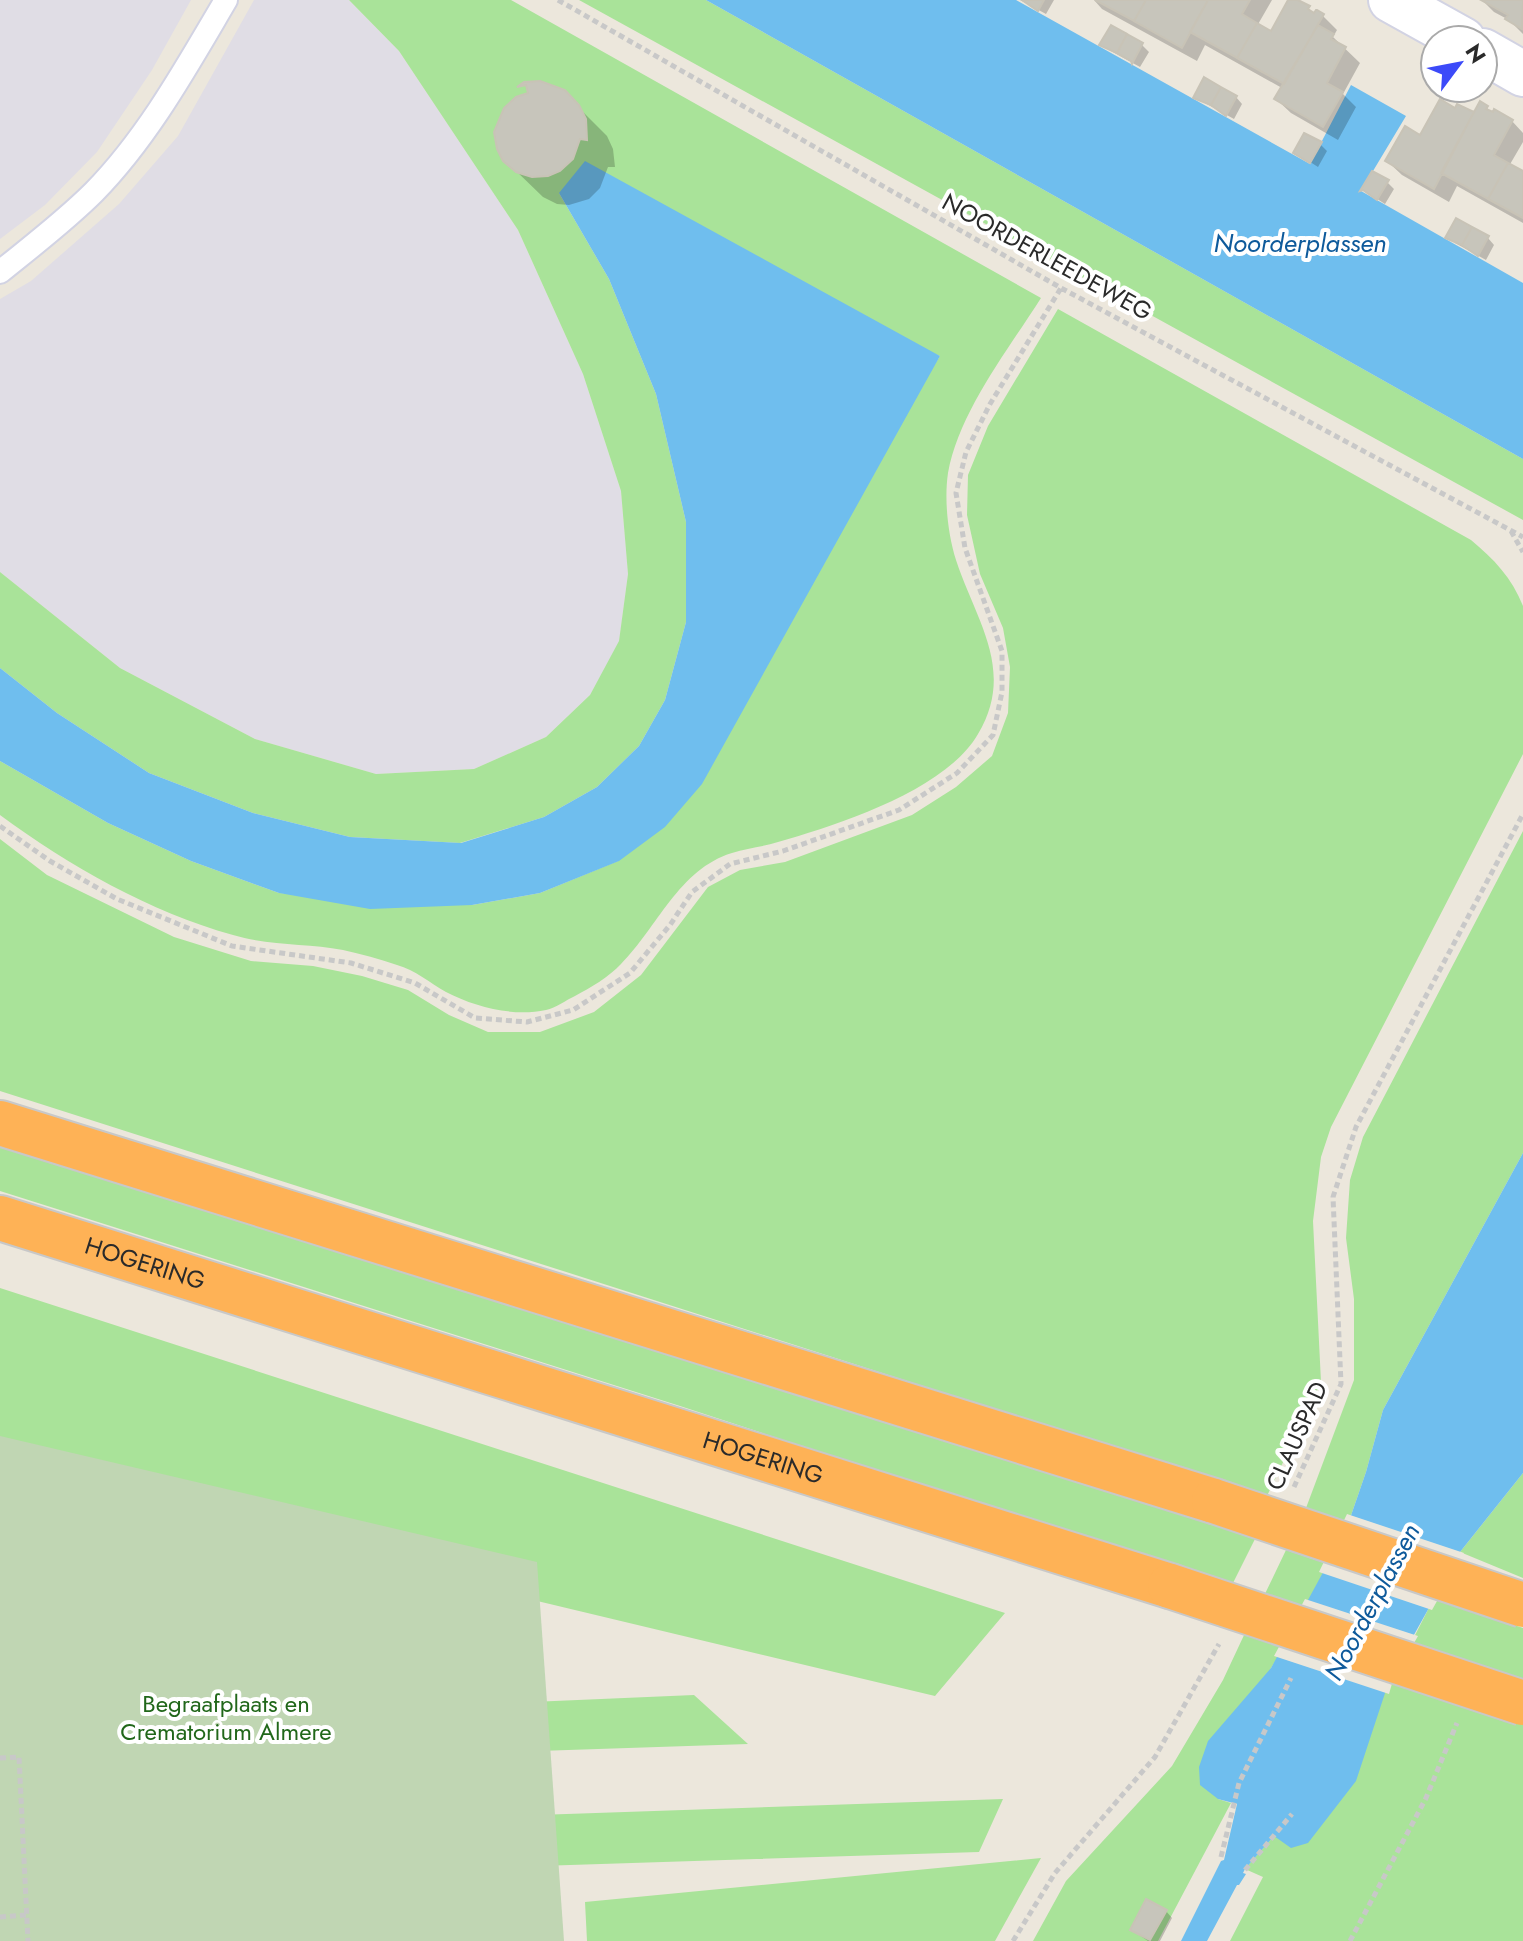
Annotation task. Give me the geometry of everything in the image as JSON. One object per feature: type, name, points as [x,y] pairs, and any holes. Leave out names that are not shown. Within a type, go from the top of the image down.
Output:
[{"type":"highway","points":[[0,1123],[1214,1501],[1523,1605]]},
{"type":"highway","name":"HOGERING","points":[[0,1218],[1170,1586],[1523,1703]]},
{"type":"street","points":[[1391,0],[1434,24]]},
{"type":"street","points":[[1499,60],[1523,74]]},
{"type":"lane","points":[[0,272],[48,233],[104,180],[143,133],[226,0]]},
{"type":"path","name":"NOORDERLEEDEWEG","points":[[558,0],[1061,288],[1523,537]]},
{"type":"path","points":[[0,826],[50,861],[117,899],[232,946],[351,963],[415,983],[475,1018],[527,1022],[573,1010],[630,973],[670,925],[692,892],[730,864],[783,851],[899,810],[957,773],[993,735],[1002,692],[1002,651],[965,548],[956,493],[966,452],[990,404],[1061,288]]},
{"type":"path","points":[[1510,530],[1523,552]]},
{"type":"path","name":"CLAUSPAD","points":[[1289,1498],[1341,1384],[1333,1197],[1356,1127],[1523,814]]},
{"type":"path","points":[[1013,1941],[1055,1873],[1155,1757],[1223,1637]]},
{"type":"path","points":[[1221,1857],[1239,1783],[1291,1678]]},
{"type":"path","points":[[1350,1941],[1426,1798],[1462,1711]]},
{"type":"path","points":[[0,1758],[19,1757],[28,1941]]},
{"type":"path","points":[[1245,1870],[1292,1814]]},
{"type":"path","points":[[0,1917],[27,1915]]},
{"type":"shaded area","points":[[0,0],[191,0],[152,70],[97,152],[45,205],[0,239]]},
{"type":"shaded area","points":[[254,0],[349,0],[399,51],[518,230],[583,374],[621,491],[628,574],[619,642],[590,695],[546,737],[474,769],[376,774],[255,739],[120,668],[0,572],[0,299],[31,281],[119,204],[178,136]]},
{"type":"green space","points":[[349,0],[511,0],[1041,298],[974,405],[954,450],[948,473],[947,506],[953,550],[982,625],[993,667],[989,711],[978,734],[963,754],[942,772],[888,803],[830,826],[713,861],[683,886],[616,969],[587,989],[546,1010],[521,1012],[482,1006],[446,992],[410,970],[384,961],[329,948],[247,939],[171,914],[111,886],[0,815],[0,761],[108,823],[191,861],[279,893],[472,905],[540,893],[618,861],[940,356],[559,193],[609,279],[656,394],[686,522],[686,622],[665,700],[639,746],[597,787],[544,817],[460,843],[350,837],[253,813],[149,773],[57,713],[0,668],[0,572],[120,668],[255,739],[376,774],[474,769],[546,737],[590,695],[619,641],[628,574],[621,491],[583,374],[518,230],[399,51]]},
{"type":"green space","points":[[579,0],[706,0],[1523,459],[1523,520]]},
{"type":"green space","points":[[1058,309],[1471,540],[1502,570],[1523,606],[1523,754],[1331,1127],[1321,1157],[1313,1221],[1321,1382],[1267,1496],[0,1091],[0,839],[47,875],[174,937],[251,961],[313,966],[362,976],[408,990],[449,1015],[488,1032],[540,1032],[594,1012],[641,975],[708,887],[740,870],[785,862],[912,815],[956,787],[992,756],[1008,713],[1010,667],[1003,628],[980,574],[967,515],[968,475],[988,426]]},
{"type":"green space","points":[[1523,831],[1523,1153],[1383,1410],[1346,1530],[1303,1516],[1354,1380],[1354,1299],[1346,1238],[1350,1180],[1363,1137]]},
{"type":"green space","points":[[0,1135],[874,1413],[1255,1539],[1231,1587],[680,1406],[0,1191]]},
{"type":"green space","points":[[0,1288],[1005,1613],[935,1696],[164,1512],[0,1725]]},
{"type":"green space","name":"Begraafplaats en Crematorium Almere","points":[[0,1436],[537,1562],[564,1941],[0,1941]]},
{"type":"green space","points":[[1523,1473],[1523,1578],[1460,1552]]},
{"type":"green space","points":[[1286,1550],[1328,1564],[1303,1611],[1263,1598]]},
{"type":"green space","points":[[1434,1598],[1523,1628],[1523,1683],[1410,1645]]},
{"type":"green space","points":[[1245,1633],[1285,1646],[1271,1668],[1218,1799],[1231,1803],[1158,1941],[1033,1941],[1066,1881],[1172,1766],[1223,1680]]},
{"type":"green space","points":[[1390,1678],[1523,1722],[1523,1941],[1230,1941],[1263,1877],[1245,1869],[1274,1836]]},
{"type":"green space","points":[[694,1695],[748,1744],[355,1757],[345,1710]]},
{"type":"green space","points":[[1003,1799],[979,1852],[441,1869],[422,1819]]},
{"type":"green space","points":[[1041,1858],[995,1941],[587,1941],[585,1902]]},
{"type":"water","name":"Noorderplassen","points":[[706,0],[1016,0],[1310,164],[1351,85],[1406,116],[1361,191],[1523,283],[1523,459]]},
{"type":"water","points":[[585,161],[940,356],[702,784],[665,827],[619,861],[540,893],[472,905],[370,909],[279,893],[191,861],[108,823],[0,761],[0,668],[57,713],[149,773],[253,813],[350,837],[461,843],[544,817],[597,787],[639,746],[665,700],[686,622],[686,522],[656,394],[609,279],[559,193]]},
{"type":"water","points":[[1523,1153],[1523,1473],[1460,1552],[1390,1678],[1356,1781],[1308,1843],[1291,1848],[1274,1836],[1245,1869],[1243,1873],[1246,1874],[1207,1941],[1181,1941],[1224,1860],[1237,1804],[1218,1799],[1200,1785],[1199,1767],[1208,1741],[1271,1668],[1346,1530],[1383,1410]]},
{"type":"pier","points":[[1347,1514],[1464,1553],[1432,1610],[1319,1572]]},
{"type":"pier","points":[[1305,1599],[1418,1636],[1393,1680],[1389,1694],[1274,1656]]},
{"type":"building","points":[[1022,0],[1044,0],[1038,11]]},
{"type":"building","points":[[1095,0],[1146,0],[1134,21]]},
{"type":"building","points":[[1146,0],[1208,0],[1182,48],[1134,21]]},
{"type":"building","points":[[1208,0],[1250,0],[1242,14],[1257,23],[1237,58],[1190,32]]},
{"type":"building","points":[[1288,0],[1298,0],[1310,6],[1308,9],[1314,13],[1317,10],[1324,14],[1284,84],[1237,58],[1257,23],[1271,31]]},
{"type":"building","points":[[1481,0],[1523,0],[1522,29],[1505,19],[1508,15]]},
{"type":"building","points":[[1111,25],[1127,34],[1117,53],[1099,45]]},
{"type":"building","points":[[1318,25],[1334,34],[1331,39],[1346,47],[1327,83],[1343,92],[1323,127],[1274,99]]},
{"type":"building","points":[[1127,34],[1143,43],[1132,64],[1117,53]]},
{"type":"building","points":[[1204,77],[1221,87],[1211,105],[1193,98]]},
{"type":"building","points":[[540,81],[565,90],[579,105],[586,119],[587,140],[580,139],[573,159],[560,171],[532,177],[516,172],[503,161],[494,132],[504,108],[516,97],[528,93],[526,85],[517,87],[524,82]]},
{"type":"building","points":[[1221,87],[1237,96],[1226,116],[1211,105]]},
{"type":"building","points":[[1437,104],[1448,104],[1455,108],[1457,104],[1474,112],[1434,189],[1385,161],[1405,126],[1420,135]]},
{"type":"building","points":[[1478,104],[1485,104],[1488,106],[1486,109],[1493,112],[1494,109],[1513,120],[1494,155],[1508,163],[1488,199],[1441,173]]},
{"type":"building","points":[[1304,133],[1322,142],[1310,163],[1293,153]]},
{"type":"building","points":[[1508,163],[1523,171],[1523,218],[1488,199]]},
{"type":"building","points":[[1372,171],[1389,180],[1377,200],[1360,191]]},
{"type":"building","points":[[1456,218],[1472,227],[1462,245],[1445,238]]},
{"type":"building","points":[[1472,227],[1489,236],[1478,256],[1462,245]]},
{"type":"building","points":[[1146,1899],[1167,1910],[1150,1940],[1130,1930]]}]
